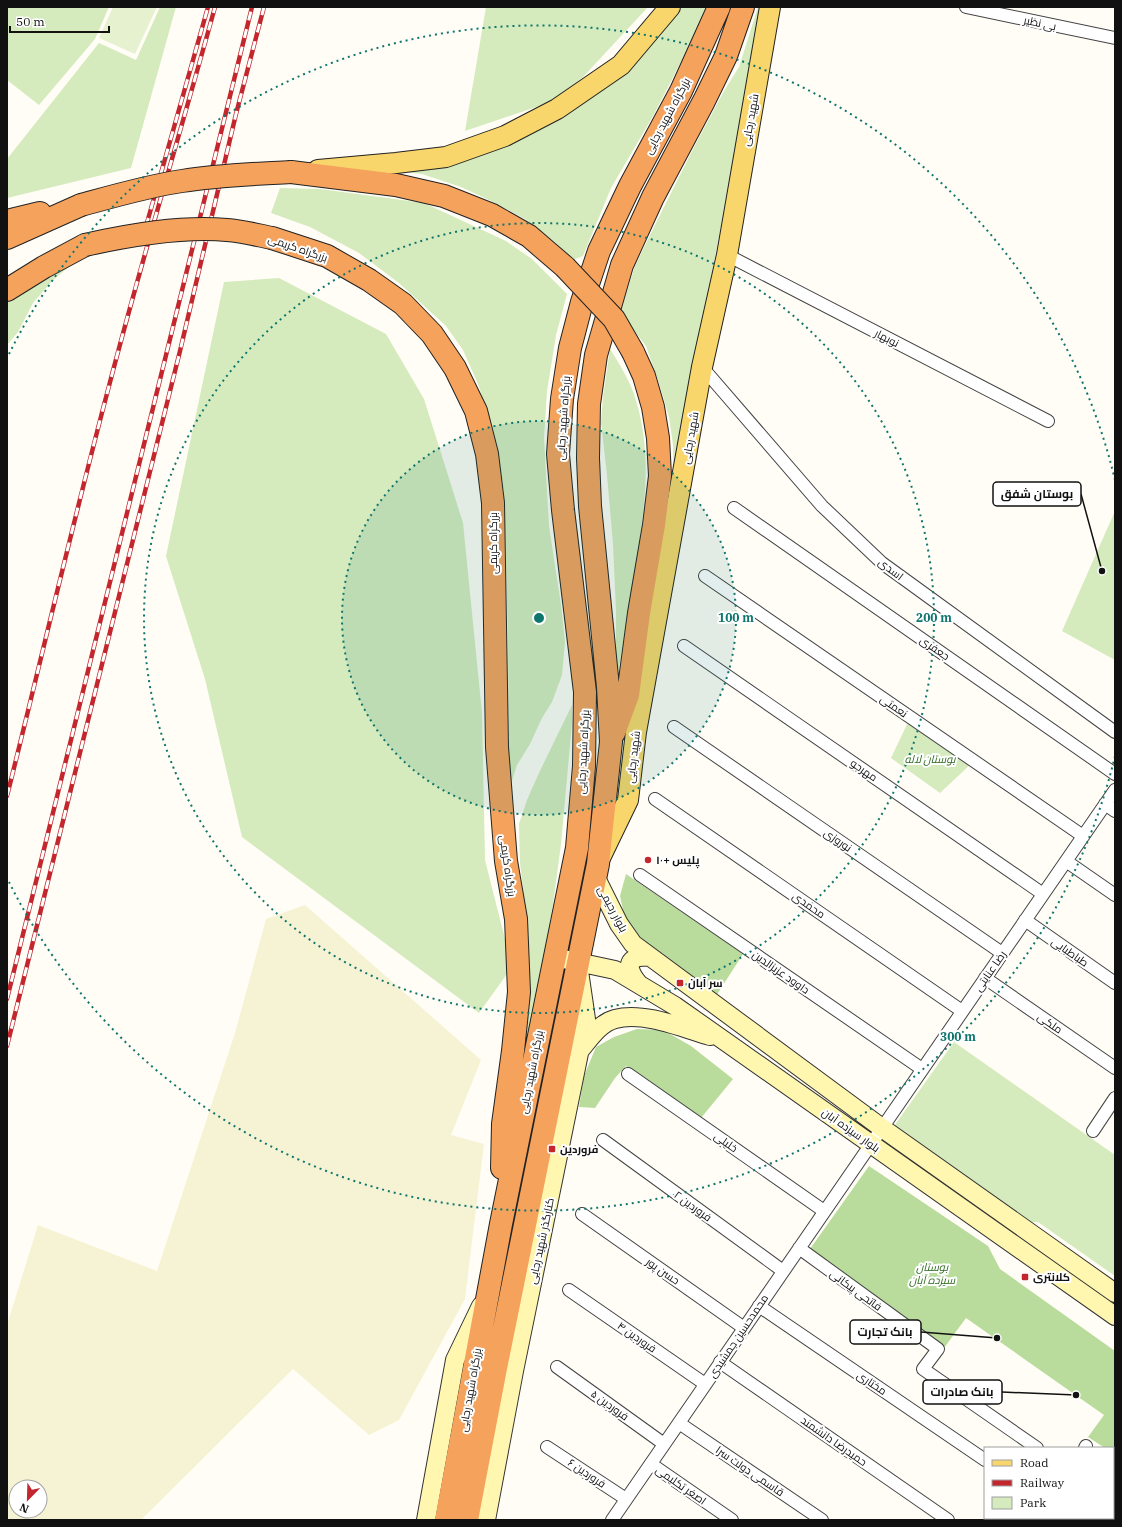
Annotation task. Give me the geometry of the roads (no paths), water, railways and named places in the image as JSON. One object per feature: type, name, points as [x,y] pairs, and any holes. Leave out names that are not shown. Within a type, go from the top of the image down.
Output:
[{"type":"highway","name":"بزرگراه شهید رجایی","points":[[446,1520],[501,1224],[577,848],[584,758],[585,692],[563,510],[558,454],[562,399],[570,348],[582,302],[598,251],[630,186],[681,91],[719,7]]},
{"type":"highway","name":"بزرگراه شهید رجایی","points":[[467,1520],[496,1368],[597,870],[611,742],[608,687],[590,506],[588,458],[589,404],[596,355],[622,265],[653,197],[726,56],[743,7]]},
{"type":"highway","points":[[7,220],[81,205],[181,181],[246,174],[291,172],[396,185],[444,196],[492,215],[529,236],[565,267],[614,319],[633,352],[644,376],[654,407],[658,438],[660,476],[628,695],[611,742]]},
{"type":"highway","points":[[7,238],[81,205]]},
{"type":"highway","name":"بزرگراه کریمی","points":[[7,273],[35,261],[85,245],[130,235],[183,230],[227,230],[272,238],[327,256],[370,280],[403,304],[432,334],[455,368],[476,411],[487,454],[493,503],[497,747],[506,861],[516,919],[519,992],[503,1124],[501,1224]]},
{"type":"highway","points":[[7,290],[44,267],[85,245]]},
{"type":"main road","points":[[291,172],[446,157],[505,136],[557,109],[621,65],[670,7]]},
{"type":"main road","name":"شهید رجایی","points":[[597,870],[628,800],[636,732],[702,367],[727,255],[770,7]]},
{"type":"main road","name":"بلوار رحیمی","points":[[597,870],[619,924],[633,944],[650,957]]},
{"type":"main road","points":[[554,957],[578,962]]},
{"type":"main road","points":[[638,983],[631,974],[630,970],[633,961],[637,957],[650,957]]},
{"type":"main road","name":"بلوار سیزده آبان","points":[[650,957],[882,1128],[1115,1293]]},
{"type":"main road","name":"بلوار سیزده آبان","points":[[578,962],[615,970],[675,1006],[724,1040],[867,1148],[1115,1316]]},
{"type":"main road","name":"کنارگذر شهید رجایی","points":[[486,1520],[514,1371],[586,1019],[578,962]]},
{"type":"main road","points":[[579,1052],[595,1032],[614,1019],[633,1016],[659,1021],[724,1040]]},
{"type":"main road","points":[[426,1520],[455,1360],[489,1289]]},
{"type":"street","name":"بی نظیر","points":[[966,7],[1115,38]]},
{"type":"street","name":"نوبهار","points":[[727,255],[1048,421]]},
{"type":"street","name":"اسدی","points":[[702,367],[822,506],[882,562],[1115,732]]},
{"type":"street","name":"جعفری","points":[[734,508],[1115,774]]},
{"type":"street","name":"نعمتی","points":[[705,576],[1083,836]]},
{"type":"street","name":"مهرجو","points":[[684,646],[1043,894]]},
{"type":"street","name":"نوروزی","points":[[674,727],[1002,953]]},
{"type":"street","name":"رضا عنایتی","points":[[867,1148],[1083,836],[1110,808],[1115,790]]},
{"type":"street","name":"محمدی","points":[[655,799],[962,1011]]},
{"type":"street","points":[[1066,860],[1115,895]]},
{"type":"street","name":"داوود عزیزالدین","points":[[640,875],[922,1069]]},
{"type":"street","name":"طباطبایی","points":[[1025,920],[1115,983]]},
{"type":"street","name":"ملکی","points":[[986,978],[1115,1068]]},
{"type":"street","name":"خلیلی","points":[[628,1074],[824,1211]]},
{"type":"street","points":[[1093,1131],[1115,1098]]},
{"type":"street","name":"فروردین ۲","points":[[603,1140],[783,1271]]},
{"type":"street","name":"محمدحسین جمشیدی","points":[[612,1520],[867,1148]]},
{"type":"street","name":"حسن پور","points":[[582,1214],[744,1328]]},
{"type":"street","name":"فاتحی پیکانی","points":[[799,1248],[938,1349],[923,1369],[1036,1447]]},
{"type":"street","name":"فروردین ۴","points":[[569,1290],[705,1384]]},
{"type":"street","name":"مختاری","points":[[759,1306],[984,1459]]},
{"type":"street","name":"حمیدرضا دانشمند","points":[[720,1362],[948,1520]]},
{"type":"street","name":"فروردین ۵","points":[[557,1367],[664,1444]]},
{"type":"street","name":"قاسمی دولت سرا","points":[[679,1423],[822,1520]]},
{"type":"street","name":"فروردین ۶","points":[[547,1447],[626,1499]]},
{"type":"street","name":"اصغر تکلیمی","points":[[651,1464],[732,1520]]},
{"type":"railway","points":[[141,244],[208,7]]},
{"type":"railway","points":[[7,796],[109,386],[215,7]]},
{"type":"railway","points":[[7,999],[252,7]]},
{"type":"railway","points":[[7,1046],[180,351],[236,114],[264,7]]},
{"type":"place","name":"بوستان شفق","points":[[1102,571]]},
{"type":"place","name":"پلیس +۱۰","points":[[648,860]]},
{"type":"place","name":"سر آبان","points":[[680,983]]},
{"type":"place","name":"فروردین","points":[[552,1149]]},
{"type":"place","name":"کلانتری","points":[[1025,1277]]},
{"type":"place","name":"بانک تجارت","points":[[997,1338]]},
{"type":"place","name":"بانک صادرات","points":[[1076,1395]]},
{"type":"park label","name":"بوستان لاله","points":[[930,759]]},
{"type":"park label","name":"بوستان سیزده آبان","points":[[932,1273]]}]
